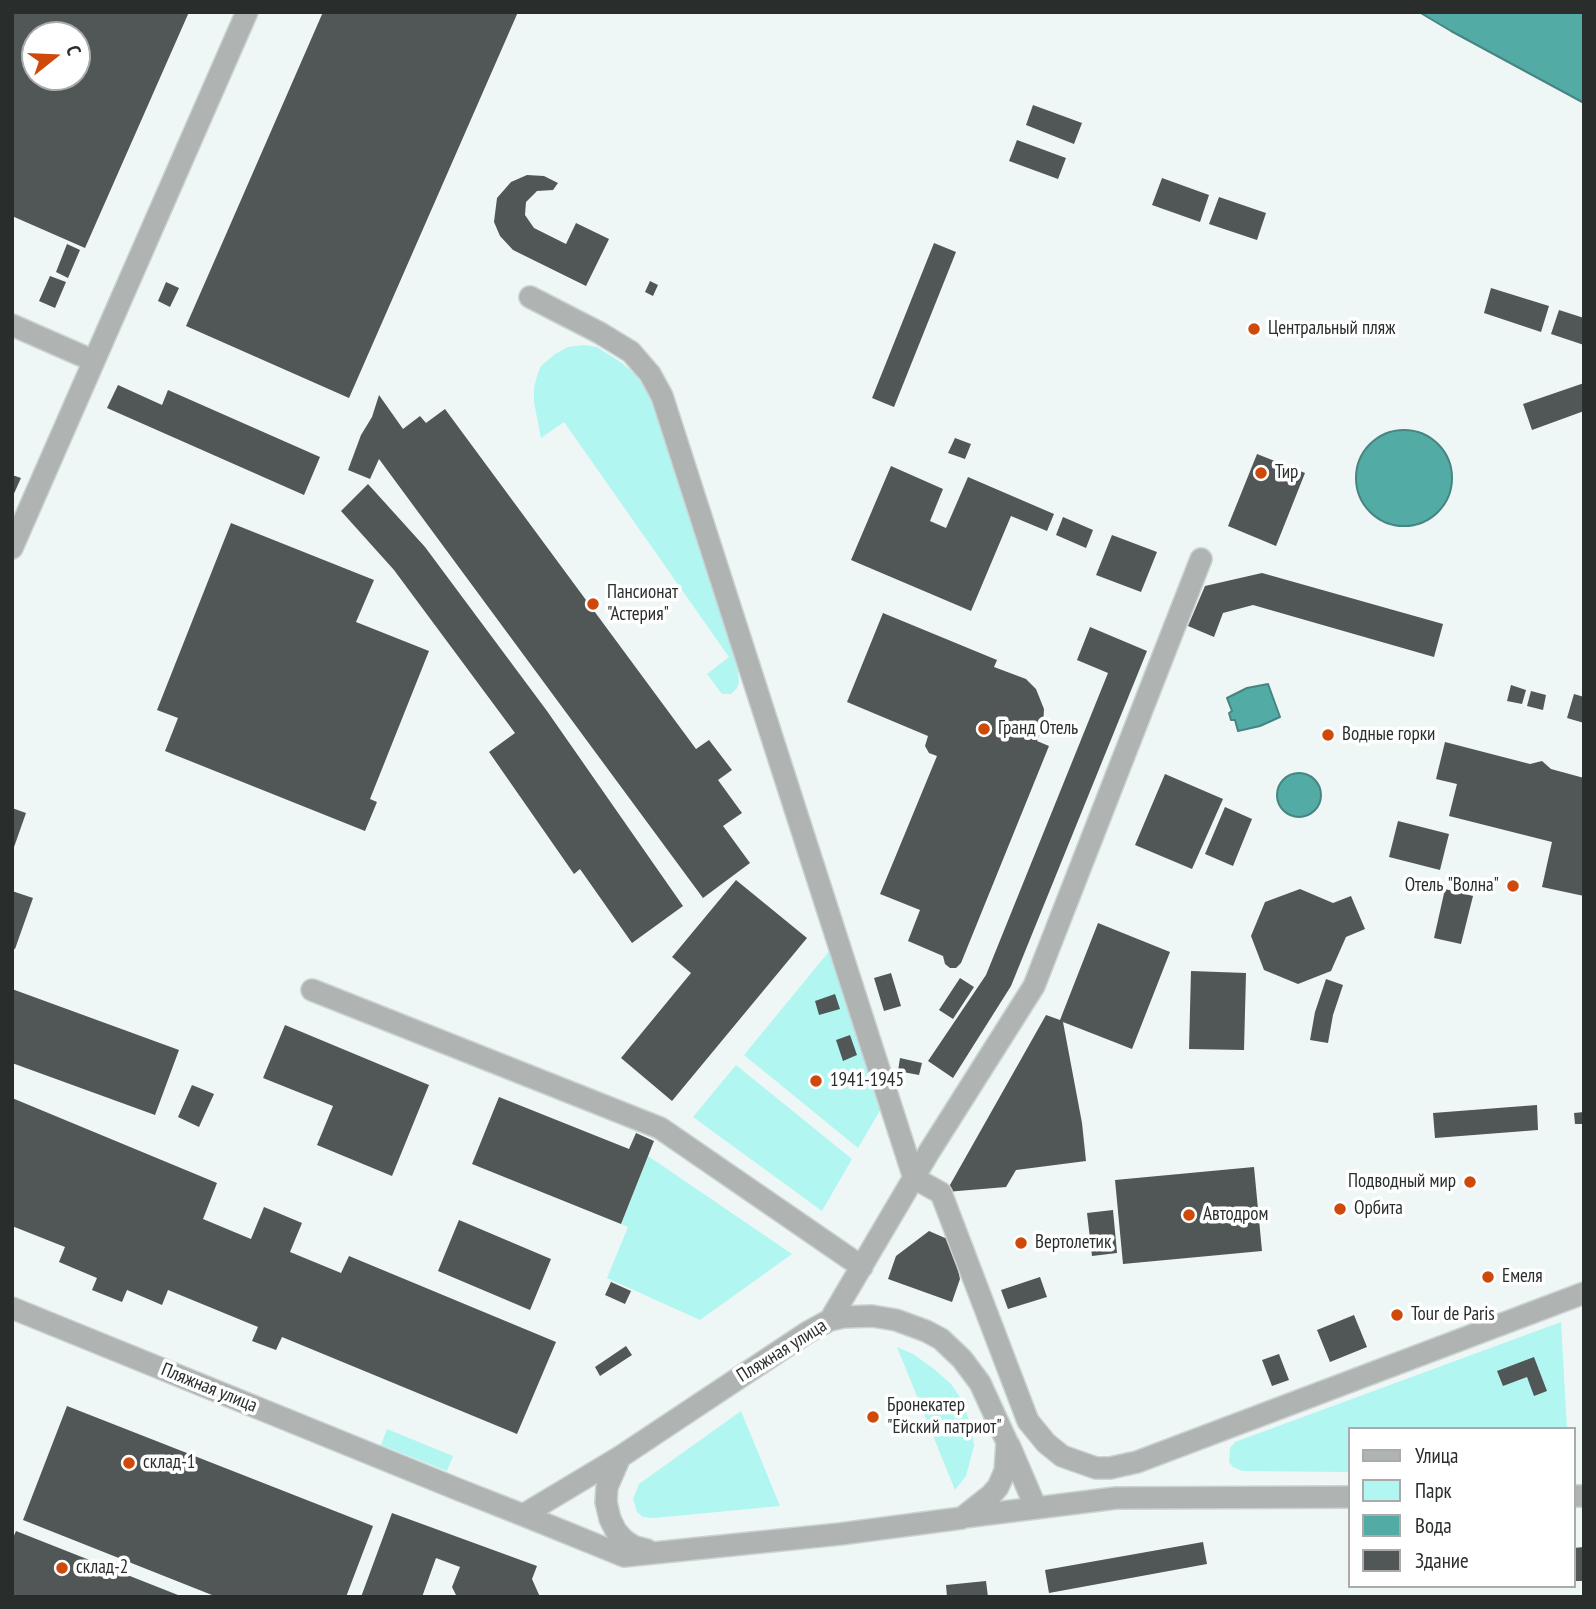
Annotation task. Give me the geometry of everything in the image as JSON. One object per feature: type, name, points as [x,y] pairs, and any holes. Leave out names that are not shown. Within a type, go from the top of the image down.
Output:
[{"type":"street","points":[[12,548],[247,12]]},
{"type":"street","points":[[530,297],[631,352],[650,374],[662,396],[914,1178],[941,1193],[1028,1421],[1035,1432],[1062,1457],[1096,1468],[1111,1468],[1138,1462],[1584,1293]]},
{"type":"street","points":[[12,324],[94,361]]},
{"type":"street","points":[[830,1320],[914,1178],[1034,986],[1201,559]]},
{"type":"street","points":[[312,990],[660,1128],[862,1267]]},
{"type":"street","name":"Пляжная улица","points":[[12,1308],[624,1556],[827,1535],[1116,1498],[1348,1497]]},
{"type":"street","name":"Пляжная улица","points":[[523,1515],[620,1457],[808,1332],[830,1320],[857,1315],[917,1327],[941,1339],[962,1359],[980,1383],[1036,1508]]},
{"type":"street","points":[[962,1518],[992,1495],[998,1487],[1005,1471],[1007,1441]]},
{"type":"street","points":[[620,1457],[607,1487],[606,1502],[610,1519],[624,1541],[635,1547],[659,1552]]},
{"type":"green space","points":[[568,347],[597,347],[622,363],[635,374],[654,402],[737,661],[739,683],[731,694],[722,694],[707,674],[729,657],[564,422],[541,438],[534,388],[541,366]]},
{"type":"green space","points":[[831,949],[882,1107],[858,1148],[744,1055]]},
{"type":"green space","points":[[736,1065],[852,1159],[822,1211],[693,1117]]},
{"type":"green space","points":[[648,1156],[792,1254],[700,1320],[607,1278],[628,1227],[621,1224]]},
{"type":"green space","points":[[1561,1322],[1567,1427],[1348,1427],[1348,1472],[1242,1471],[1229,1462],[1230,1448],[1235,1442]]},
{"type":"green space","points":[[897,1347],[913,1354],[934,1369],[951,1384],[962,1400],[972,1429],[974,1446],[966,1476],[955,1490]]},
{"type":"green space","points":[[741,1411],[780,1506],[654,1518],[643,1517],[637,1512],[633,1499],[639,1484]]},
{"type":"green space","points":[[387,1429],[453,1456],[447,1471],[381,1445]]},
{"type":"water","points":[[1419,12],[1584,12],[1584,103],[1451,31]]},
{"type":"water","points":[[1404,430],[1422,434],[1438,444],[1448,460],[1452,478],[1448,496],[1438,512],[1422,522],[1404,526],[1386,522],[1370,512],[1360,496],[1356,478],[1360,460],[1370,444],[1386,434]]},
{"type":"water","points":[[1268,684],[1280,717],[1260,726],[1238,731],[1235,720],[1231,720],[1229,713],[1232,711],[1227,698],[1247,688]]},
{"type":"water","points":[[1299,773],[1314,780],[1321,795],[1314,810],[1299,817],[1284,810],[1277,795],[1284,780]]},
{"type":"building","points":[[12,12],[189,12],[85,248],[12,216]]},
{"type":"building","points":[[323,12],[518,12],[349,398],[186,326]]},
{"type":"building","points":[[1033,105],[1082,123],[1074,144],[1026,125]]},
{"type":"building","points":[[1017,140],[1066,158],[1058,179],[1009,161]]},
{"type":"building","points":[[527,175],[544,176],[558,183],[553,190],[537,191],[526,202],[525,215],[534,228],[566,244],[576,223],[609,239],[586,286],[513,250],[500,236],[494,222],[497,198],[511,182]]},
{"type":"building","points":[[1162,178],[1209,195],[1200,222],[1152,205]]},
{"type":"building","points":[[1219,197],[1266,213],[1257,240],[1209,224]]},
{"type":"building","points":[[934,243],[956,252],[894,407],[872,398]]},
{"type":"building","points":[[67,244],[80,250],[68,278],[56,272]]},
{"type":"building","points":[[50,276],[66,282],[55,308],[39,301]]},
{"type":"building","points":[[650,281],[658,285],[653,296],[645,292]]},
{"type":"building","points":[[166,282],[179,288],[170,307],[158,301]]},
{"type":"building","points":[[1491,288],[1549,306],[1541,332],[1484,313]]},
{"type":"building","points":[[1559,310],[1584,318],[1584,345],[1551,334]]},
{"type":"building","points":[[1584,383],[1584,411],[1532,430],[1523,404]]},
{"type":"building","points":[[118,385],[162,405],[168,390],[320,457],[304,495],[107,408]]},
{"type":"building","points":[[379,395],[403,429],[420,416],[426,423],[445,409],[696,749],[709,740],[732,770],[718,780],[742,813],[723,826],[750,863],[703,898],[379,459],[370,479],[348,470]]},
{"type":"building","points":[[955,438],[971,444],[965,459],[948,453]]},
{"type":"building","points":[[1257,454],[1305,473],[1276,546],[1228,526]]},
{"type":"building","points":[[891,466],[943,489],[930,521],[946,528],[968,477],[1054,514],[1047,531],[1011,516],[971,611],[851,560]]},
{"type":"building","points":[[12,475],[21,478],[12,498]]},
{"type":"building","points":[[368,484],[425,547],[547,711],[683,906],[632,943],[580,869],[574,874],[489,752],[515,733],[394,570],[341,511]]},
{"type":"building","points":[[1063,517],[1093,530],[1086,548],[1056,535]]},
{"type":"building","points":[[231,523],[374,580],[356,622],[429,651],[370,799],[377,802],[365,831],[165,751],[178,718],[157,710]]},
{"type":"building","points":[[1112,535],[1157,552],[1141,592],[1096,575]]},
{"type":"building","points":[[1262,573],[1443,624],[1434,657],[1253,605],[1223,613],[1214,637],[1188,626],[1205,586]]},
{"type":"building","points":[[883,613],[997,660],[994,667],[1026,679],[1036,689],[1044,709],[1043,727],[1037,741],[1049,746],[961,963],[956,968],[945,964],[943,956],[908,941],[920,910],[880,894],[937,756],[929,753],[925,746],[928,736],[847,702]]},
{"type":"building","points":[[1090,627],[1147,651],[1011,986],[953,1078],[928,1061],[986,975],[1108,673],[1077,660]]},
{"type":"building","points":[[1511,685],[1526,690],[1522,704],[1507,701]]},
{"type":"building","points":[[1531,691],[1546,695],[1543,710],[1527,706]]},
{"type":"building","points":[[1574,694],[1584,697],[1584,723],[1567,718]]},
{"type":"building","points":[[1445,742],[1530,764],[1542,761],[1551,769],[1584,778],[1584,896],[1542,887],[1552,842],[1449,816],[1457,784],[1436,779]]},
{"type":"building","points":[[1165,774],[1223,799],[1192,869],[1135,845]]},
{"type":"building","points":[[1225,807],[1252,819],[1233,866],[1205,854]]},
{"type":"building","points":[[12,808],[26,813],[13,850],[12,850]]},
{"type":"building","points":[[1398,821],[1449,834],[1440,870],[1389,857]]},
{"type":"building","points":[[736,880],[807,938],[672,1101],[621,1058],[691,973],[672,957]]},
{"type":"building","points":[[1300,889],[1333,903],[1351,896],[1365,929],[1346,937],[1331,971],[1298,984],[1264,970],[1251,936],[1265,902]]},
{"type":"building","points":[[1445,889],[1473,896],[1461,944],[1434,938]]},
{"type":"building","points":[[12,891],[33,898],[15,949],[12,948]]},
{"type":"building","points":[[1098,923],[1170,952],[1132,1049],[1063,1022],[1082,1123],[1086,1161],[1016,1170],[1006,1187],[946,1192],[1046,1015],[1060,1020]]},
{"type":"building","points":[[1191,971],[1246,973],[1244,1050],[1189,1049]]},
{"type":"building","points":[[891,973],[901,1006],[884,1011],[874,978]]},
{"type":"building","points":[[960,978],[974,987],[953,1019],[939,1010]]},
{"type":"building","points":[[1326,979],[1343,985],[1333,1015],[1328,1043],[1310,1040],[1315,1012]]},
{"type":"building","points":[[12,989],[179,1050],[155,1115],[12,1063]]},
{"type":"building","points":[[835,994],[840,1009],[819,1015],[815,1001]]},
{"type":"building","points":[[285,1025],[429,1085],[392,1176],[317,1145],[333,1106],[263,1078]]},
{"type":"building","points":[[850,1035],[857,1055],[843,1061],[836,1040]]},
{"type":"building","points":[[900,1058],[922,1063],[919,1075],[898,1071]]},
{"type":"building","points":[[192,1085],[214,1094],[199,1127],[178,1117]]},
{"type":"building","points":[[499,1097],[629,1149],[636,1133],[654,1141],[621,1224],[472,1164]]},
{"type":"building","points":[[12,1098],[217,1183],[203,1219],[251,1239],[264,1207],[302,1223],[290,1252],[341,1273],[349,1256],[556,1342],[517,1434],[282,1337],[276,1350],[252,1341],[258,1327],[168,1290],[162,1305],[127,1290],[122,1302],[92,1290],[97,1278],[59,1262],[65,1247],[12,1226]]},
{"type":"building","points":[[1537,1105],[1538,1130],[1435,1138],[1433,1113]]},
{"type":"building","points":[[1584,1112],[1584,1124],[1575,1124],[1574,1113]]},
{"type":"building","name":"Автодром","points":[[1254,1167],[1262,1251],[1123,1264],[1115,1180]]},
{"type":"building","points":[[1113,1210],[1117,1253],[1092,1256],[1087,1213]]},
{"type":"building","points":[[459,1220],[551,1259],[530,1310],[438,1271]]},
{"type":"building","points":[[929,1231],[952,1241],[960,1279],[952,1302],[888,1279],[896,1256]]},
{"type":"building","points":[[1040,1277],[1047,1297],[1008,1309],[1001,1290]]},
{"type":"building","points":[[611,1282],[631,1291],[625,1304],[605,1295]]},
{"type":"building","points":[[1354,1315],[1367,1347],[1330,1362],[1317,1330]]},
{"type":"building","points":[[626,1346],[632,1355],[600,1376],[595,1367]]},
{"type":"building","points":[[1279,1354],[1289,1380],[1272,1386],[1262,1360]]},
{"type":"building","points":[[1534,1357],[1547,1391],[1534,1396],[1527,1377],[1503,1386],[1497,1371]]},
{"type":"building","name":"склад-1","points":[[67,1406],[373,1526],[346,1597],[217,1597],[23,1520]]},
{"type":"building","points":[[392,1513],[537,1566],[532,1579],[540,1597],[457,1597],[452,1587],[460,1567],[436,1558],[422,1597],[361,1597]]},
{"type":"building","name":"склад-2","points":[[16,1531],[183,1597],[12,1597],[12,1540]]},
{"type":"building","points":[[1203,1542],[1207,1564],[1049,1593],[1045,1570]]},
{"type":"building","points":[[1584,1547],[1584,1581],[1575,1581],[1575,1548]]},
{"type":"building","points":[[986,1581],[988,1597],[947,1597],[946,1585]]},
{"type":"place","name":"Центральный пляж","points":[[1254,329]]},
{"type":"place","name":"Тир","points":[[1261,473]]},
{"type":"place","name":"Пансионат \"Астерия\"","points":[[593,604]]},
{"type":"place","name":"Гранд Отель","points":[[984,729]]},
{"type":"place","name":"Водные горки","points":[[1328,735]]},
{"type":"place","name":"Отель \"Волна\"","points":[[1513,886]]},
{"type":"place","name":"1941-1945","points":[[816,1081]]},
{"type":"place","name":"Подводный мир","points":[[1470,1182]]},
{"type":"place","name":"Орбита","points":[[1340,1209]]},
{"type":"place","name":"Автодром","points":[[1189,1215]]},
{"type":"place","name":"Вертолетик","points":[[1021,1243]]},
{"type":"place","name":"Емеля","points":[[1488,1277]]},
{"type":"place","name":"Tour de Paris","points":[[1397,1315]]},
{"type":"place","name":"Бронекатер \"Ейский патриот\"","points":[[873,1417]]},
{"type":"place","name":"склад-1","points":[[129,1463]]},
{"type":"place","name":"склад-2","points":[[62,1568]]}]
